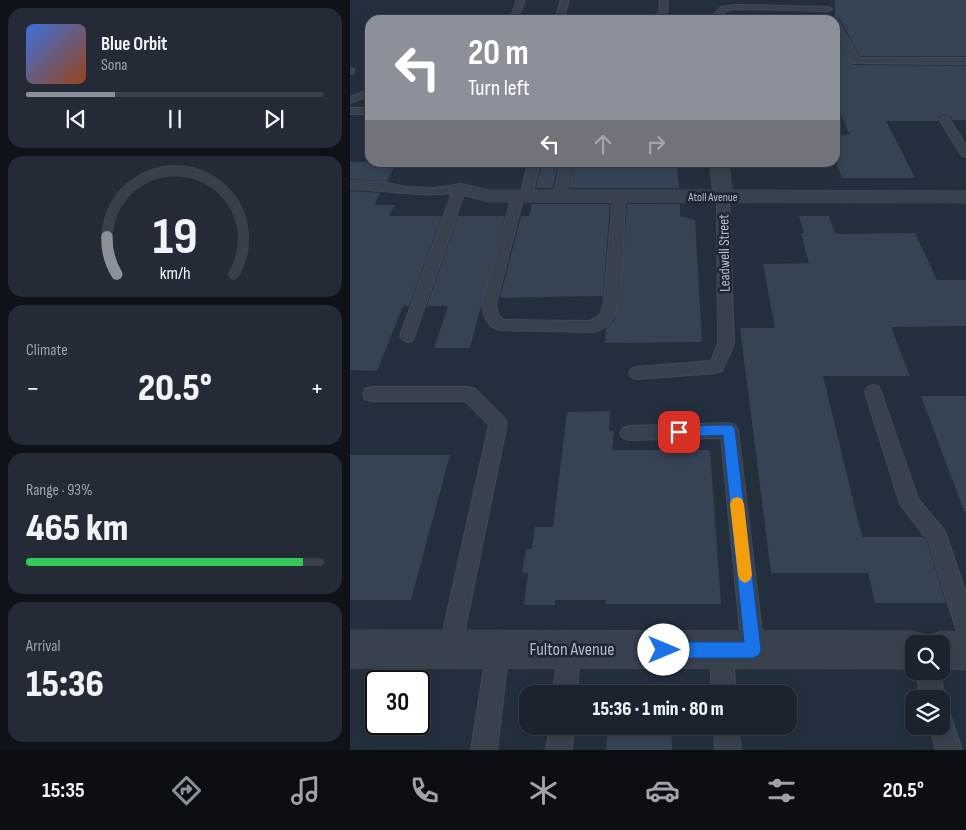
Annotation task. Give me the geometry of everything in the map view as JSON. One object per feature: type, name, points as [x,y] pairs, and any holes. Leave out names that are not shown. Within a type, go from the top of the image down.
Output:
[{"type":"street","name":"Leadwell Street","points":[[720,167],[724,197]]},
{"type":"street","name":"Atoll Avenue","points":[[460,189],[488,196],[966,197]]},
{"type":"street","name":"Fulton Avenue","points":[[350,649],[905,650]]},
{"type":"street","points":[[950,650],[966,651]]},
{"type":"lane","points":[[515,15],[521,0]]},
{"type":"lane","points":[[560,15],[565,0]]},
{"type":"lane","points":[[663,15],[664,0]]},
{"type":"lane","points":[[823,0],[831,15]]},
{"type":"lane","points":[[718,15],[724,9],[737,7],[828,9]]},
{"type":"lane","points":[[840,32],[856,61],[966,61]]},
{"type":"lane","points":[[350,100],[365,94]]},
{"type":"lane","points":[[350,111],[365,111]]},
{"type":"lane","points":[[944,119],[966,154]]},
{"type":"lane","points":[[532,167],[489,305],[491,317],[500,325],[593,326],[606,318],[611,302],[619,196]]},
{"type":"lane","points":[[560,196],[565,167]]},
{"type":"lane","points":[[350,185],[382,186],[406,191],[431,192],[460,189],[408,336]]},
{"type":"lane","name":"Leadwell Street","points":[[724,197],[726,344]]},
{"type":"lane","points":[[637,373],[716,367],[726,344]]},
{"type":"lane","points":[[872,392],[910,504],[937,537],[966,626]]},
{"type":"lane","points":[[371,394],[469,394],[498,423],[450,649]]},
{"type":"lane","points":[[629,433],[729,430],[737,650],[727,685]]},
{"type":"lane","points":[[484,750],[498,649]]},
{"type":"lane","points":[[566,685],[569,650]]},
{"type":"lane","points":[[559,750],[561,735]]},
{"type":"lane","points":[[727,735],[728,750]]},
{"type":"lane","points":[[945,735],[949,750]]},
{"type":"building","points":[[835,0],[966,0],[966,56],[860,56],[840,19],[840,15],[835,15]]},
{"type":"building","points":[[840,43],[853,65],[966,66],[966,120],[952,120],[950,116],[944,114],[938,117],[938,121],[886,121],[915,178],[842,178],[838,167],[840,167],[840,135],[850,135],[840,112]]},
{"type":"building","points":[[350,162],[365,162],[365,167],[394,167],[387,181],[350,179]]},
{"type":"building","points":[[541,167],[557,167],[553,188],[536,188]]},
{"type":"building","points":[[573,167],[677,167],[679,188],[569,188]]},
{"type":"building","points":[[350,191],[380,193],[374,205],[395,205],[389,216],[442,216],[409,306],[403,306],[377,371],[350,370]]},
{"type":"building","points":[[532,204],[610,204],[603,296],[500,298],[521,216],[529,216]]},
{"type":"building","points":[[627,204],[680,204],[680,216],[695,220],[702,342],[605,343],[606,329],[614,321],[620,297]]},
{"type":"building","points":[[458,216],[505,216],[470,348],[434,348],[448,306],[427,306]]},
{"type":"building","points":[[799,216],[829,216],[835,234],[915,233],[937,280],[966,280],[966,326],[891,327],[910,376],[823,376],[862,537],[923,537],[927,542],[946,603],[875,603],[868,573],[771,573],[740,328],[775,328],[763,264],[809,263],[801,233],[804,233]]},
{"type":"building","points":[[921,396],[966,396],[966,511],[964,511]]},
{"type":"building","points":[[610,411],[609,431],[614,431],[612,450],[710,450],[721,604],[606,604],[606,600],[555,600],[555,605],[524,605],[528,573],[522,573],[526,549],[532,549],[535,527],[553,527],[567,412]]},
{"type":"building","points":[[350,455],[450,455],[411,600],[350,600]]},
{"type":"building","points":[[607,735],[671,735],[672,750],[606,750]]},
{"type":"slow traffic","points":[[737,504],[745,575]]},
{"type":"route","points":[[664,650],[753,650],[729,430],[679,432]]}]
